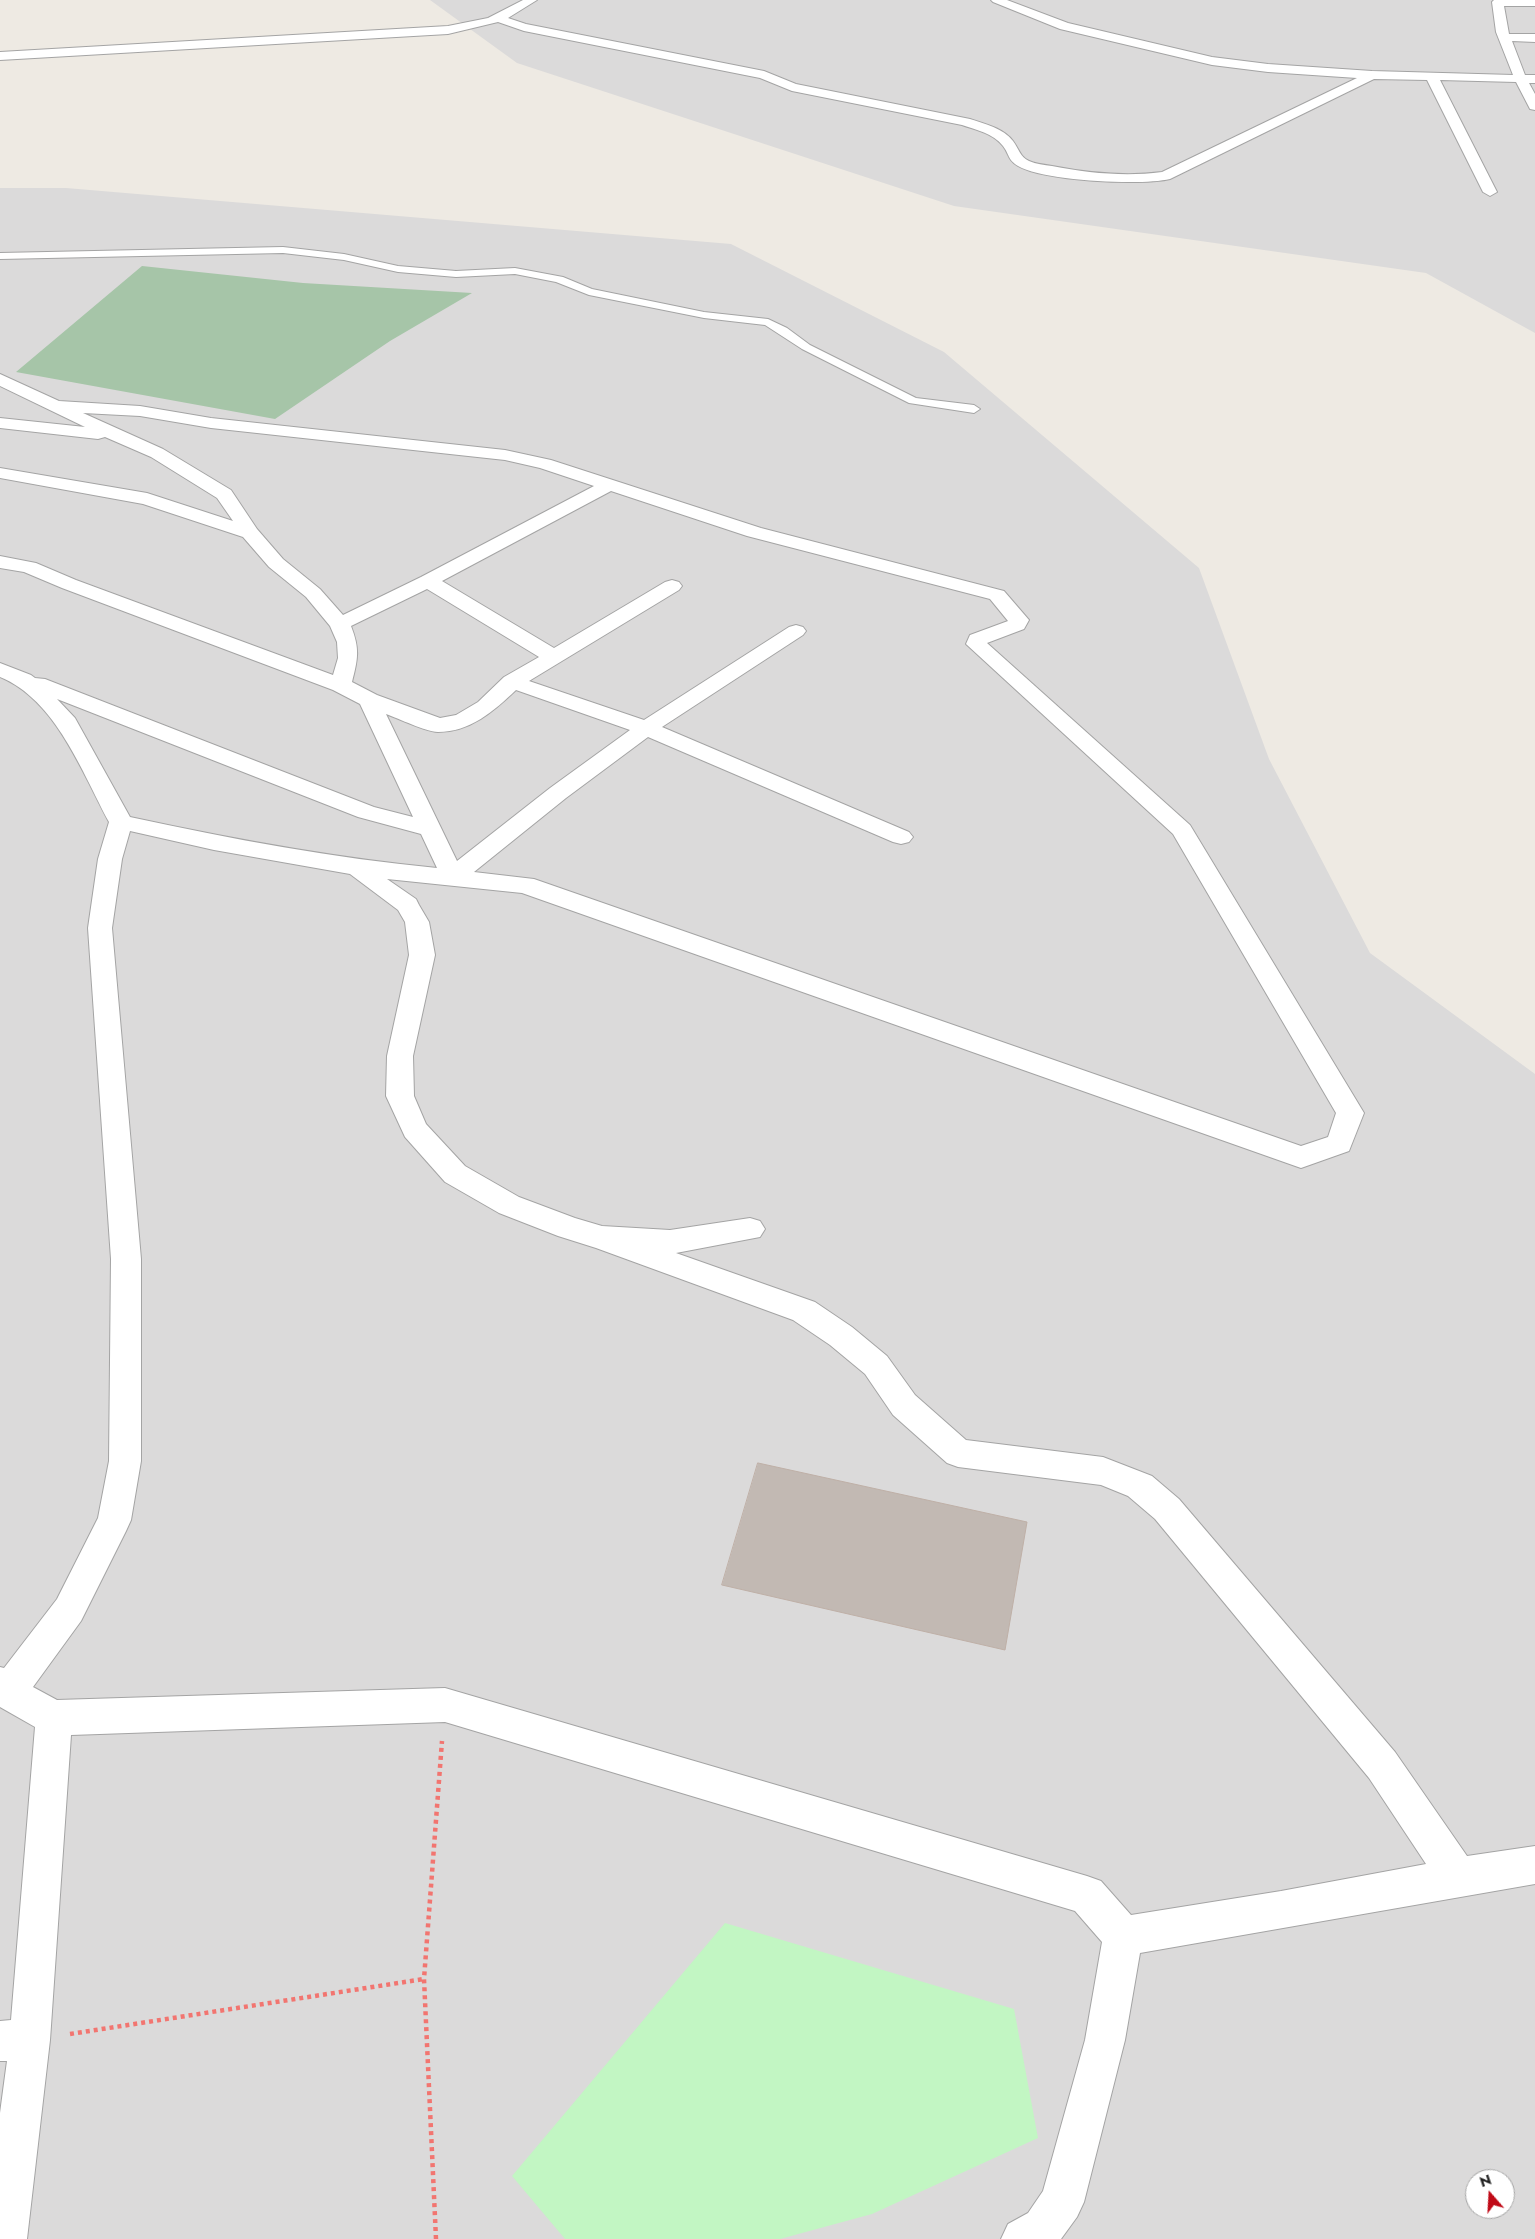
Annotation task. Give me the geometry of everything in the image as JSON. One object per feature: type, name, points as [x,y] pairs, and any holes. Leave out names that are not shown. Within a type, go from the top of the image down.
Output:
[{"type":"street","points":[[0,56],[448,30],[472,27],[499,19],[531,0]]},
{"type":"street","points":[[997,0],[1064,26],[1212,61],[1268,68],[1372,75],[1535,80]]},
{"type":"street","points":[[1483,0],[1535,3]]},
{"type":"street","points":[[1498,2],[1504,37],[1521,80],[1535,106]]},
{"type":"street","points":[[499,19],[524,27],[764,75],[792,87],[965,122],[984,128],[1006,140],[1013,146],[1015,158],[1026,165],[1107,177],[1156,178],[1165,176],[1372,75]]},
{"type":"street","points":[[1504,37],[1535,38]]},
{"type":"street","points":[[1432,77],[1490,192]]},
{"type":"street","points":[[0,379],[59,406],[117,436],[157,453],[224,494],[250,533],[276,563],[313,593],[340,624],[347,642],[348,658],[341,685]]},
{"type":"street","points":[[59,406],[140,410],[212,423],[505,455],[545,464],[754,532],[997,595],[1019,620],[1017,625],[976,640],[976,644],[1182,830],[1350,1113],[1339,1144],[1301,1157],[525,884],[357,868],[214,843],[121,822]]},
{"type":"street","points":[[0,422],[117,436]]},
{"type":"street","points":[[0,473],[148,499],[250,533]]},
{"type":"street","points":[[340,624],[428,581],[609,486]]},
{"type":"street","points":[[0,562],[29,567],[69,584],[341,685],[369,700],[438,725],[463,720],[486,707],[512,682],[672,586]]},
{"type":"street","points":[[428,581],[554,657]]},
{"type":"street","points":[[453,877],[558,793],[646,728],[796,630]]},
{"type":"street","points":[[0,669],[366,812],[432,830]]},
{"type":"street","points":[[24,679],[64,718],[121,822],[110,859],[100,928],[126,1259],[125,1461],[114,1520],[69,1610],[4,1688],[54,1718],[445,1705],[1086,1896],[1123,1936]]},
{"type":"street","points":[[512,682],[646,728],[901,837]]},
{"type":"street","points":[[369,700],[453,877]]},
{"type":"street","points":[[357,868],[407,905],[417,922],[422,956],[400,1056],[400,1096],[415,1130],[455,1174],[510,1205],[568,1228],[602,1238],[804,1311],[841,1336],[876,1365],[904,1405],[958,1453],[1103,1471],[1140,1486],[1167,1509],[1382,1765],[1458,1876]]},
{"type":"street","points":[[602,1238],[670,1242],[750,1229]]},
{"type":"street","points":[[5,2239],[15,2041],[54,1718]]},
{"type":"street","points":[[1123,1936],[1281,1910],[1458,1876],[1535,1865]]},
{"type":"street","points":[[1022,2239],[1043,2228],[1062,2202],[1106,2040],[1123,1936]]},
{"type":"lane","points":[[0,256],[283,250],[344,257],[398,269],[456,274],[514,271],[559,278],[589,292],[704,315],[768,322],[783,330],[806,347],[912,401],[974,409]]},
{"type":"path","points":[[436,2239],[424,1979],[445,1705]]},
{"type":"path","points":[[15,2041],[424,1979]]},
{"type":"shaded area","points":[[430,0],[1535,0],[1535,333],[1426,273],[954,206],[517,63]]},
{"type":"shaded area","points":[[0,188],[66,188],[731,244],[944,352],[1199,568],[1269,759],[1370,953],[1535,1074],[1535,2239],[0,2239]]},
{"type":"green space","points":[[142,266],[303,283],[472,293],[390,341],[275,419],[16,372]]},
{"type":"green space","points":[[725,1923],[1014,2009],[1038,2138],[872,2214],[780,2239],[565,2239],[512,2176]]},
{"type":"building","points":[[758,1463],[1027,1522],[1005,1650],[722,1585]]}]
